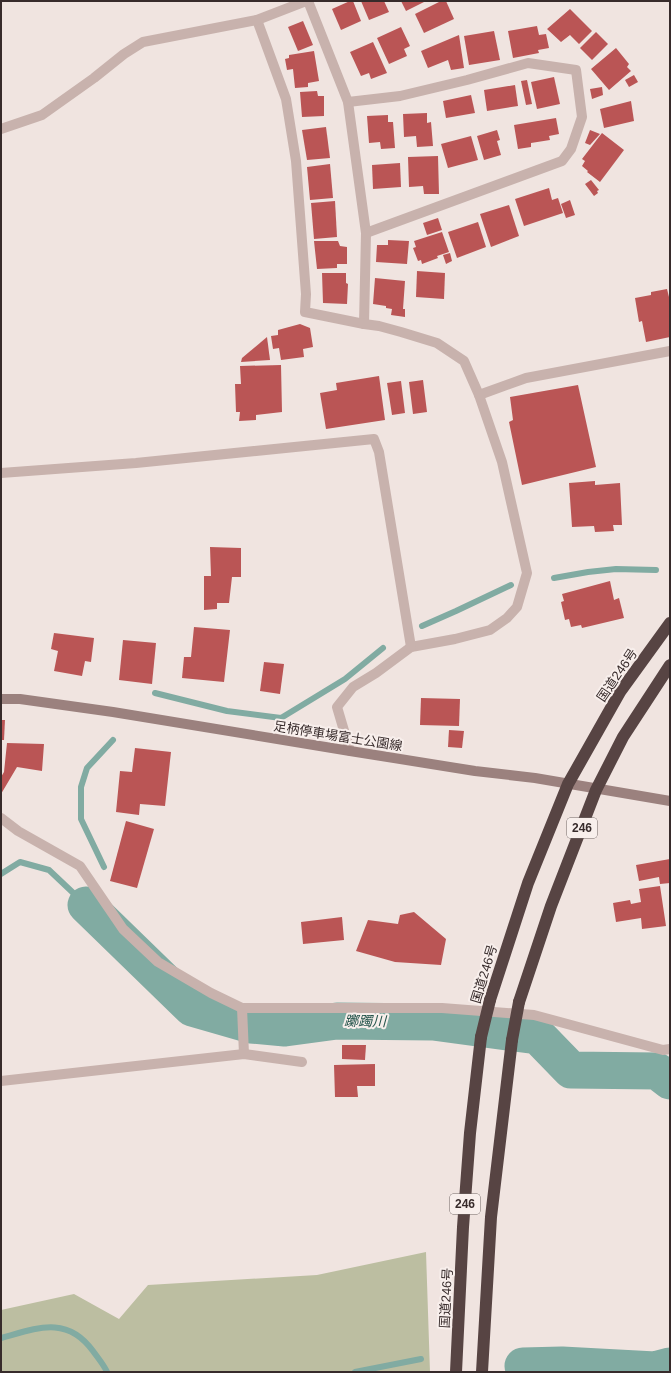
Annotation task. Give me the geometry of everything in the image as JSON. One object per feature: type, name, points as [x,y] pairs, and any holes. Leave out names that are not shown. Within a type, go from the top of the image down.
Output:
[{"type":"highway","name":"国道246号","points":[[456,1372],[469,1141],[482,1036],[490,1000],[528,883],[568,784],[620,692],[670,623]]},
{"type":"highway","name":"246","points":[[482,1372],[491,1217],[512,1040],[519,1002],[551,906],[596,790],[623,737],[670,666]]},
{"type":"main road","name":"足柄停車場富士公園線","points":[[1,699],[20,699],[113,712],[475,772],[535,778],[670,802]]},
{"type":"street","points":[[1,128],[42,115],[94,78],[124,54],[144,42],[257,20],[307,1],[348,102],[366,233],[364,324]]},
{"type":"street","points":[[257,20],[286,99],[296,161],[306,294],[305,312],[386,328],[437,343],[464,361],[479,394],[502,462],[527,573],[517,607],[507,618],[490,630],[455,639],[411,646],[376,674],[354,687],[337,707],[350,751]]},
{"type":"street","points":[[348,102],[400,96],[467,80],[528,63],[576,70],[582,117],[571,149],[562,161],[366,233]]},
{"type":"street","points":[[479,394],[526,378],[670,351]]},
{"type":"street","points":[[1,472],[136,463],[374,439],[379,452],[411,646]]},
{"type":"street","points":[[1,818],[18,831],[80,866],[123,929],[158,962],[210,993],[242,1008],[442,1008],[534,1015],[663,1050],[670,1050]]},
{"type":"street","points":[[242,1008],[244,1054]]},
{"type":"street","points":[[1,1081],[244,1054],[302,1062]]},
{"type":"green space","points":[[426,1252],[430,1372],[1,1372],[1,1310],[74,1294],[119,1319],[148,1285],[317,1275]]},
{"type":"building","points":[[353,1],[361,21],[341,30],[332,9]]},
{"type":"building","points":[[361,1],[384,1],[389,12],[369,20]]},
{"type":"building","points":[[401,1],[426,1],[406,11]]},
{"type":"building","points":[[441,1],[446,1],[454,19],[424,33],[415,14]]},
{"type":"building","points":[[570,9],[592,31],[579,44],[570,35],[561,42],[547,29]]},
{"type":"building","points":[[303,21],[313,45],[298,51],[288,27]]},
{"type":"building","points":[[537,26],[539,35],[546,34],[549,48],[538,50],[539,53],[513,58],[508,31]]},
{"type":"building","points":[[401,27],[410,46],[404,49],[407,56],[389,64],[377,38]]},
{"type":"building","points":[[494,31],[500,60],[469,65],[464,36]]},
{"type":"building","points":[[596,32],[608,44],[592,60],[580,48]]},
{"type":"building","points":[[459,35],[464,68],[451,70],[448,60],[428,68],[421,51]]},
{"type":"building","points":[[373,42],[387,73],[371,79],[369,73],[361,76],[350,52]]},
{"type":"building","points":[[616,48],[629,64],[627,67],[631,71],[609,90],[591,69]]},
{"type":"building","points":[[314,51],[319,81],[308,83],[308,87],[295,88],[293,69],[287,70],[285,59],[289,58],[289,55]]},
{"type":"building","points":[[634,75],[638,82],[629,87],[625,80]]},
{"type":"building","points":[[554,77],[560,104],[537,109],[531,82]]},
{"type":"building","points":[[527,80],[532,104],[526,105],[521,81]]},
{"type":"building","points":[[515,85],[518,106],[487,111],[484,90]]},
{"type":"building","points":[[602,87],[603,95],[592,99],[590,89]]},
{"type":"building","points":[[317,91],[318,96],[324,96],[324,116],[302,117],[300,92]]},
{"type":"building","points":[[471,95],[475,113],[446,118],[443,101]]},
{"type":"building","points":[[631,101],[634,121],[604,128],[600,109]]},
{"type":"building","points":[[427,113],[427,123],[431,122],[433,146],[417,147],[416,136],[404,137],[403,114]]},
{"type":"building","points":[[388,115],[388,122],[393,122],[395,148],[381,149],[380,142],[369,143],[367,116]]},
{"type":"building","points":[[556,118],[559,134],[549,136],[550,140],[531,143],[531,147],[518,149],[514,125]]},
{"type":"building","points":[[326,127],[330,158],[307,160],[302,130]]},
{"type":"building","points":[[497,130],[500,140],[497,141],[501,155],[484,160],[477,136]]},
{"type":"building","points":[[590,130],[600,134],[590,145],[585,143]]},
{"type":"building","points":[[602,133],[624,150],[600,182],[582,166],[585,161],[582,159]]},
{"type":"building","points":[[471,136],[478,160],[448,168],[441,144]]},
{"type":"building","points":[[438,156],[439,194],[424,194],[423,186],[409,187],[408,157]]},
{"type":"building","points":[[400,163],[401,187],[373,189],[372,165]]},
{"type":"building","points":[[330,164],[333,198],[310,200],[307,167]]},
{"type":"building","points":[[591,180],[599,190],[594,196],[585,184]]},
{"type":"building","points":[[549,188],[552,200],[558,198],[563,213],[524,226],[515,199]]},
{"type":"building","points":[[570,200],[575,215],[566,218],[561,204]]},
{"type":"building","points":[[335,201],[337,237],[314,239],[311,203]]},
{"type":"building","points":[[509,205],[519,236],[491,247],[480,214]]},
{"type":"building","points":[[438,218],[442,230],[427,235],[423,223]]},
{"type":"building","points":[[478,222],[486,247],[457,258],[448,232]]},
{"type":"building","points":[[442,232],[449,252],[437,256],[438,258],[422,264],[421,260],[418,261],[413,248],[416,247],[414,241]]},
{"type":"building","points":[[388,240],[409,241],[407,264],[376,262],[377,245],[388,245]]},
{"type":"building","points":[[314,241],[338,241],[340,246],[347,247],[347,264],[337,264],[337,268],[317,269]]},
{"type":"building","points":[[450,253],[452,261],[446,264],[443,255]]},
{"type":"building","points":[[417,271],[445,273],[444,299],[416,297]]},
{"type":"building","points":[[322,273],[346,273],[346,283],[348,284],[347,304],[323,303]]},
{"type":"building","points":[[375,278],[405,281],[403,309],[405,309],[405,317],[391,315],[392,309],[386,308],[386,306],[373,304]]},
{"type":"building","points":[[667,289],[670,297],[670,337],[646,342],[642,321],[639,322],[635,298],[651,295],[651,292]]},
{"type":"building","points":[[300,324],[310,328],[313,347],[303,349],[304,357],[281,360],[279,348],[273,349],[271,336],[278,335],[278,330]]},
{"type":"building","points":[[267,337],[270,360],[241,362],[242,358]]},
{"type":"building","points":[[281,365],[282,412],[256,415],[256,420],[239,421],[240,412],[236,412],[235,384],[241,384],[240,366]]},
{"type":"building","points":[[379,376],[385,420],[326,429],[320,393],[337,390],[336,383]]},
{"type":"building","points":[[423,380],[427,412],[413,414],[409,382]]},
{"type":"building","points":[[401,381],[405,413],[392,415],[387,383]]},
{"type":"building","points":[[578,385],[596,467],[522,485],[509,422],[513,420],[510,397]]},
{"type":"building","points":[[595,481],[595,485],[620,483],[622,525],[613,525],[614,531],[595,532],[594,526],[572,527],[569,483]]},
{"type":"building","points":[[210,547],[241,548],[241,577],[232,577],[229,603],[217,603],[217,609],[204,610],[204,576],[211,576]]},
{"type":"building","points":[[610,581],[614,600],[619,598],[624,618],[582,628],[581,625],[571,627],[569,619],[565,620],[561,602],[564,601],[562,594]]},
{"type":"building","points":[[194,627],[230,630],[224,682],[182,678],[184,657],[191,657]]},
{"type":"building","points":[[54,633],[94,638],[91,662],[85,661],[82,676],[54,671],[58,651],[51,649]]},
{"type":"building","points":[[123,640],[156,643],[152,684],[119,680]]},
{"type":"building","points":[[264,662],[284,664],[280,694],[260,691]]},
{"type":"building","points":[[421,698],[460,699],[459,726],[420,725]]},
{"type":"building","points":[[1,720],[5,720],[4,740],[1,740]]},
{"type":"building","points":[[449,730],[464,731],[462,748],[448,747]]},
{"type":"building","points":[[7,743],[44,744],[42,771],[17,767],[1,794],[1,777],[4,772]]},
{"type":"building","points":[[135,748],[171,752],[165,806],[140,804],[139,815],[116,812],[120,771],[132,772]]},
{"type":"building","points":[[126,821],[154,829],[137,888],[110,881]]},
{"type":"building","points":[[670,859],[670,883],[660,884],[659,877],[639,881],[636,865]]},
{"type":"building","points":[[660,886],[666,926],[642,929],[641,918],[616,922],[613,903],[630,900],[631,904],[641,902],[639,889]]},
{"type":"building","points":[[414,912],[446,939],[441,965],[395,962],[356,951],[368,920],[398,924],[400,915]]},
{"type":"building","points":[[342,917],[344,940],[303,944],[301,922]]},
{"type":"building","points":[[342,1045],[366,1045],[365,1060],[342,1059]]},
{"type":"building","points":[[375,1064],[375,1086],[357,1086],[358,1097],[335,1097],[334,1065]]},
{"type":"waterway","points":[[554,578],[616,569],[656,570]]},
{"type":"waterway","points":[[422,626],[511,585]]},
{"type":"waterway","points":[[155,693],[227,711],[281,718],[345,679],[383,648]]},
{"type":"waterway","points":[[104,867],[81,819],[81,787],[87,768],[113,740]]},
{"type":"waterway","points":[[1,874],[20,862],[49,870],[86,905]]},
{"type":"waterway","name":"躑躅川","points":[[86,905],[192,1008],[251,1025],[285,1028],[337,1021],[433,1022],[538,1036],[571,1070],[657,1071],[670,1081]]},
{"type":"waterway","points":[[1,1338],[39,1328],[62,1328],[73,1332],[83,1340],[103,1364],[107,1372]]},
{"type":"waterway","points":[[355,1372],[421,1359]]},
{"type":"waterway","points":[[523,1366],[562,1365],[655,1370],[670,1366]]}]
